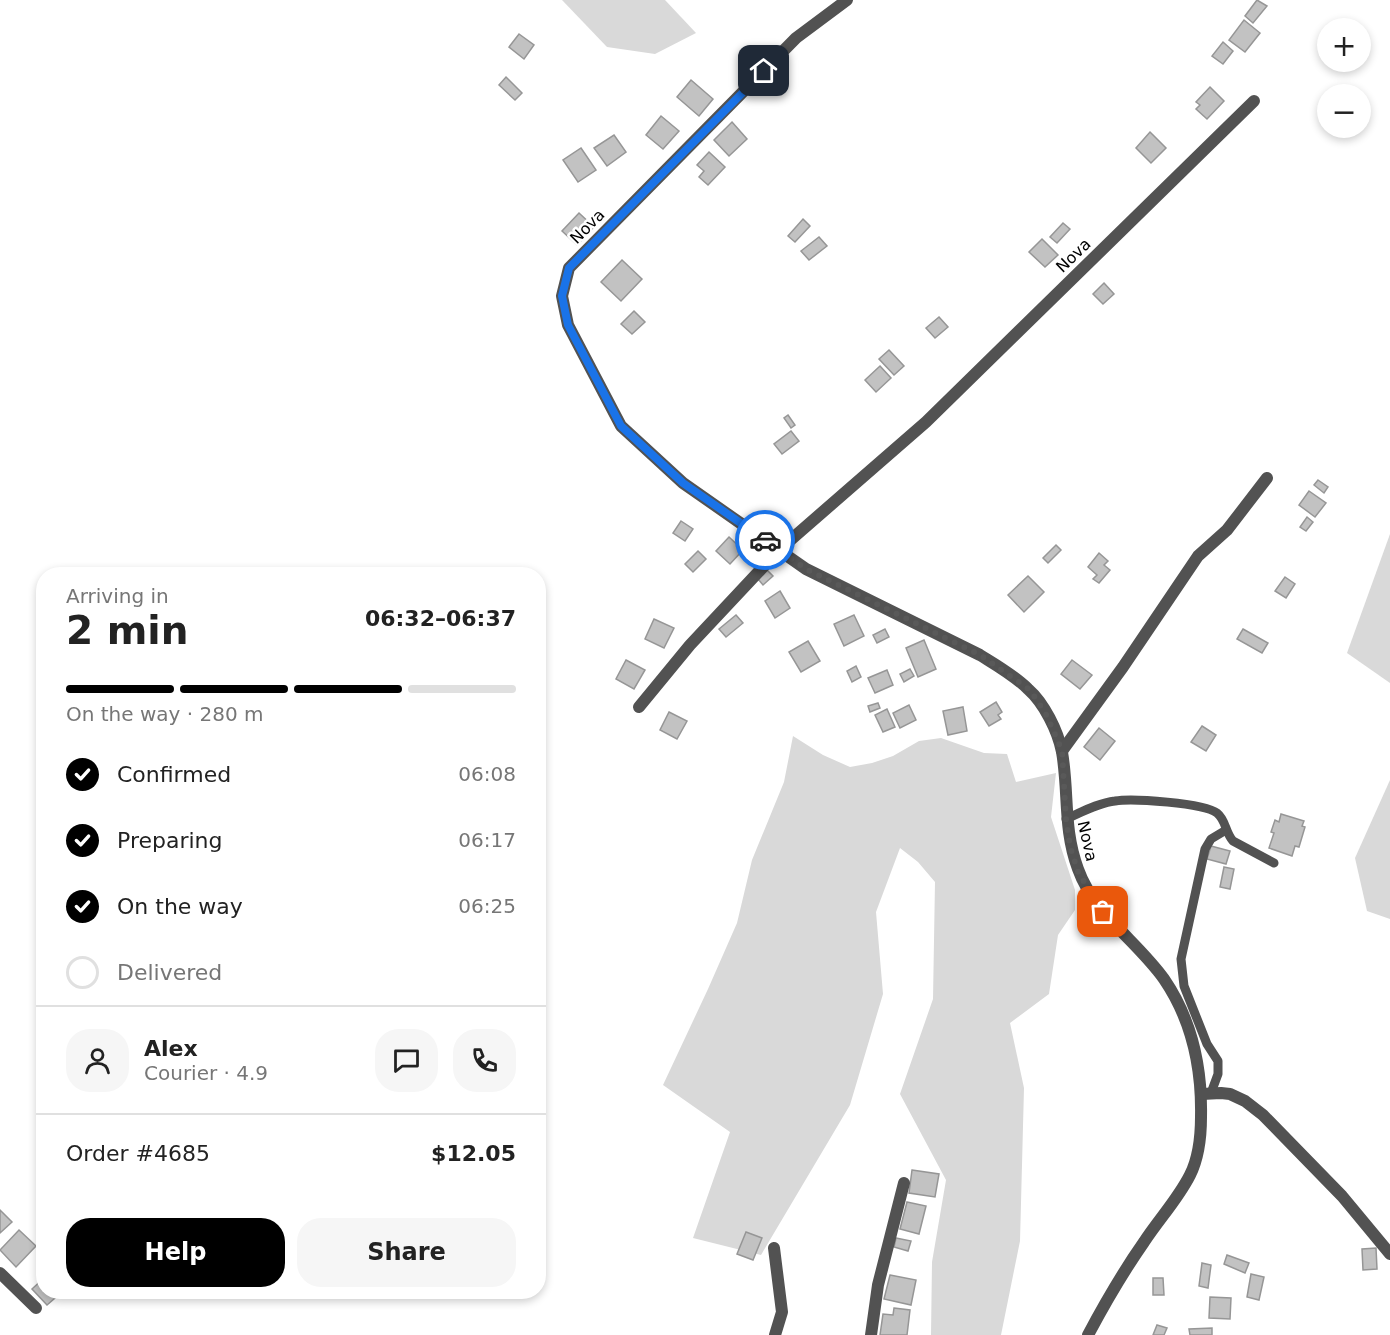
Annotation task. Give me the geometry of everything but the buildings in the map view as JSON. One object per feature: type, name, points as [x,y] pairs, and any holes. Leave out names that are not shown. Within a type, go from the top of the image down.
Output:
[{"type":"street","name":"Nova","points":[[847,0],[796,38],[569,268],[562,296],[568,325],[621,426],[683,483],[806,569],[980,655],[1008,673],[1030,690],[1052,725],[1062,751],[1066,819],[1070,846],[1078,872],[1103,912],[1159,973],[1177,1001],[1190,1030],[1206,1093],[1200,1136],[1191,1173],[1116,1285],[1088,1335]]},
{"type":"street","name":"Nova","points":[[639,707],[690,645],[779,550],[926,422],[1254,101]]},
{"type":"street","points":[[1062,751],[1123,667],[1197,556],[1227,530],[1267,478]]},
{"type":"street","points":[[1206,1093],[1221,1092],[1239,1098],[1263,1115],[1342,1196],[1390,1254]]},
{"type":"street","points":[[871,1335],[878,1285],[904,1183]]},
{"type":"street","points":[[774,1248],[782,1312],[775,1335]]},
{"type":"street","points":[[0,1273],[36,1308]]},
{"type":"lane","points":[[1066,819],[1117,800],[1196,805],[1220,815],[1233,841],[1274,863]]},
{"type":"lane","points":[[1206,1093],[1218,1074],[1218,1061],[1207,1044],[1184,986],[1180,959],[1205,849],[1211,838],[1226,830]]},
{"type":"shaded area","points":[[562,0],[665,0],[696,33],[655,54],[607,47]]},
{"type":"shaded area","points":[[1390,534],[1390,683],[1347,653]]},
{"type":"shaded area","points":[[793,736],[823,755],[850,767],[893,756],[919,741],[941,738],[984,753],[1007,754],[1016,782],[1056,773],[1051,817],[1075,890],[1075,910],[1058,935],[1049,994],[1010,1023],[1024,1088],[1020,1241],[1001,1335],[931,1335],[932,1262],[946,1180],[900,1094],[933,999],[935,882],[918,862],[900,848],[876,912],[883,994],[850,1105],[761,1255],[693,1238],[730,1132],[663,1085],[737,923],[752,860],[784,782]]},
{"type":"shaded area","points":[[1390,780],[1390,919],[1367,911],[1355,858]]},
{"type":"way so far","points":[[765,540],[806,569],[980,655],[1030,690],[1056,733],[1062,751],[1070,846],[1078,872],[1103,912]]},
{"type":"route","points":[[764,71],[569,268],[562,296],[568,325],[621,426],[683,483],[765,540]]}]
